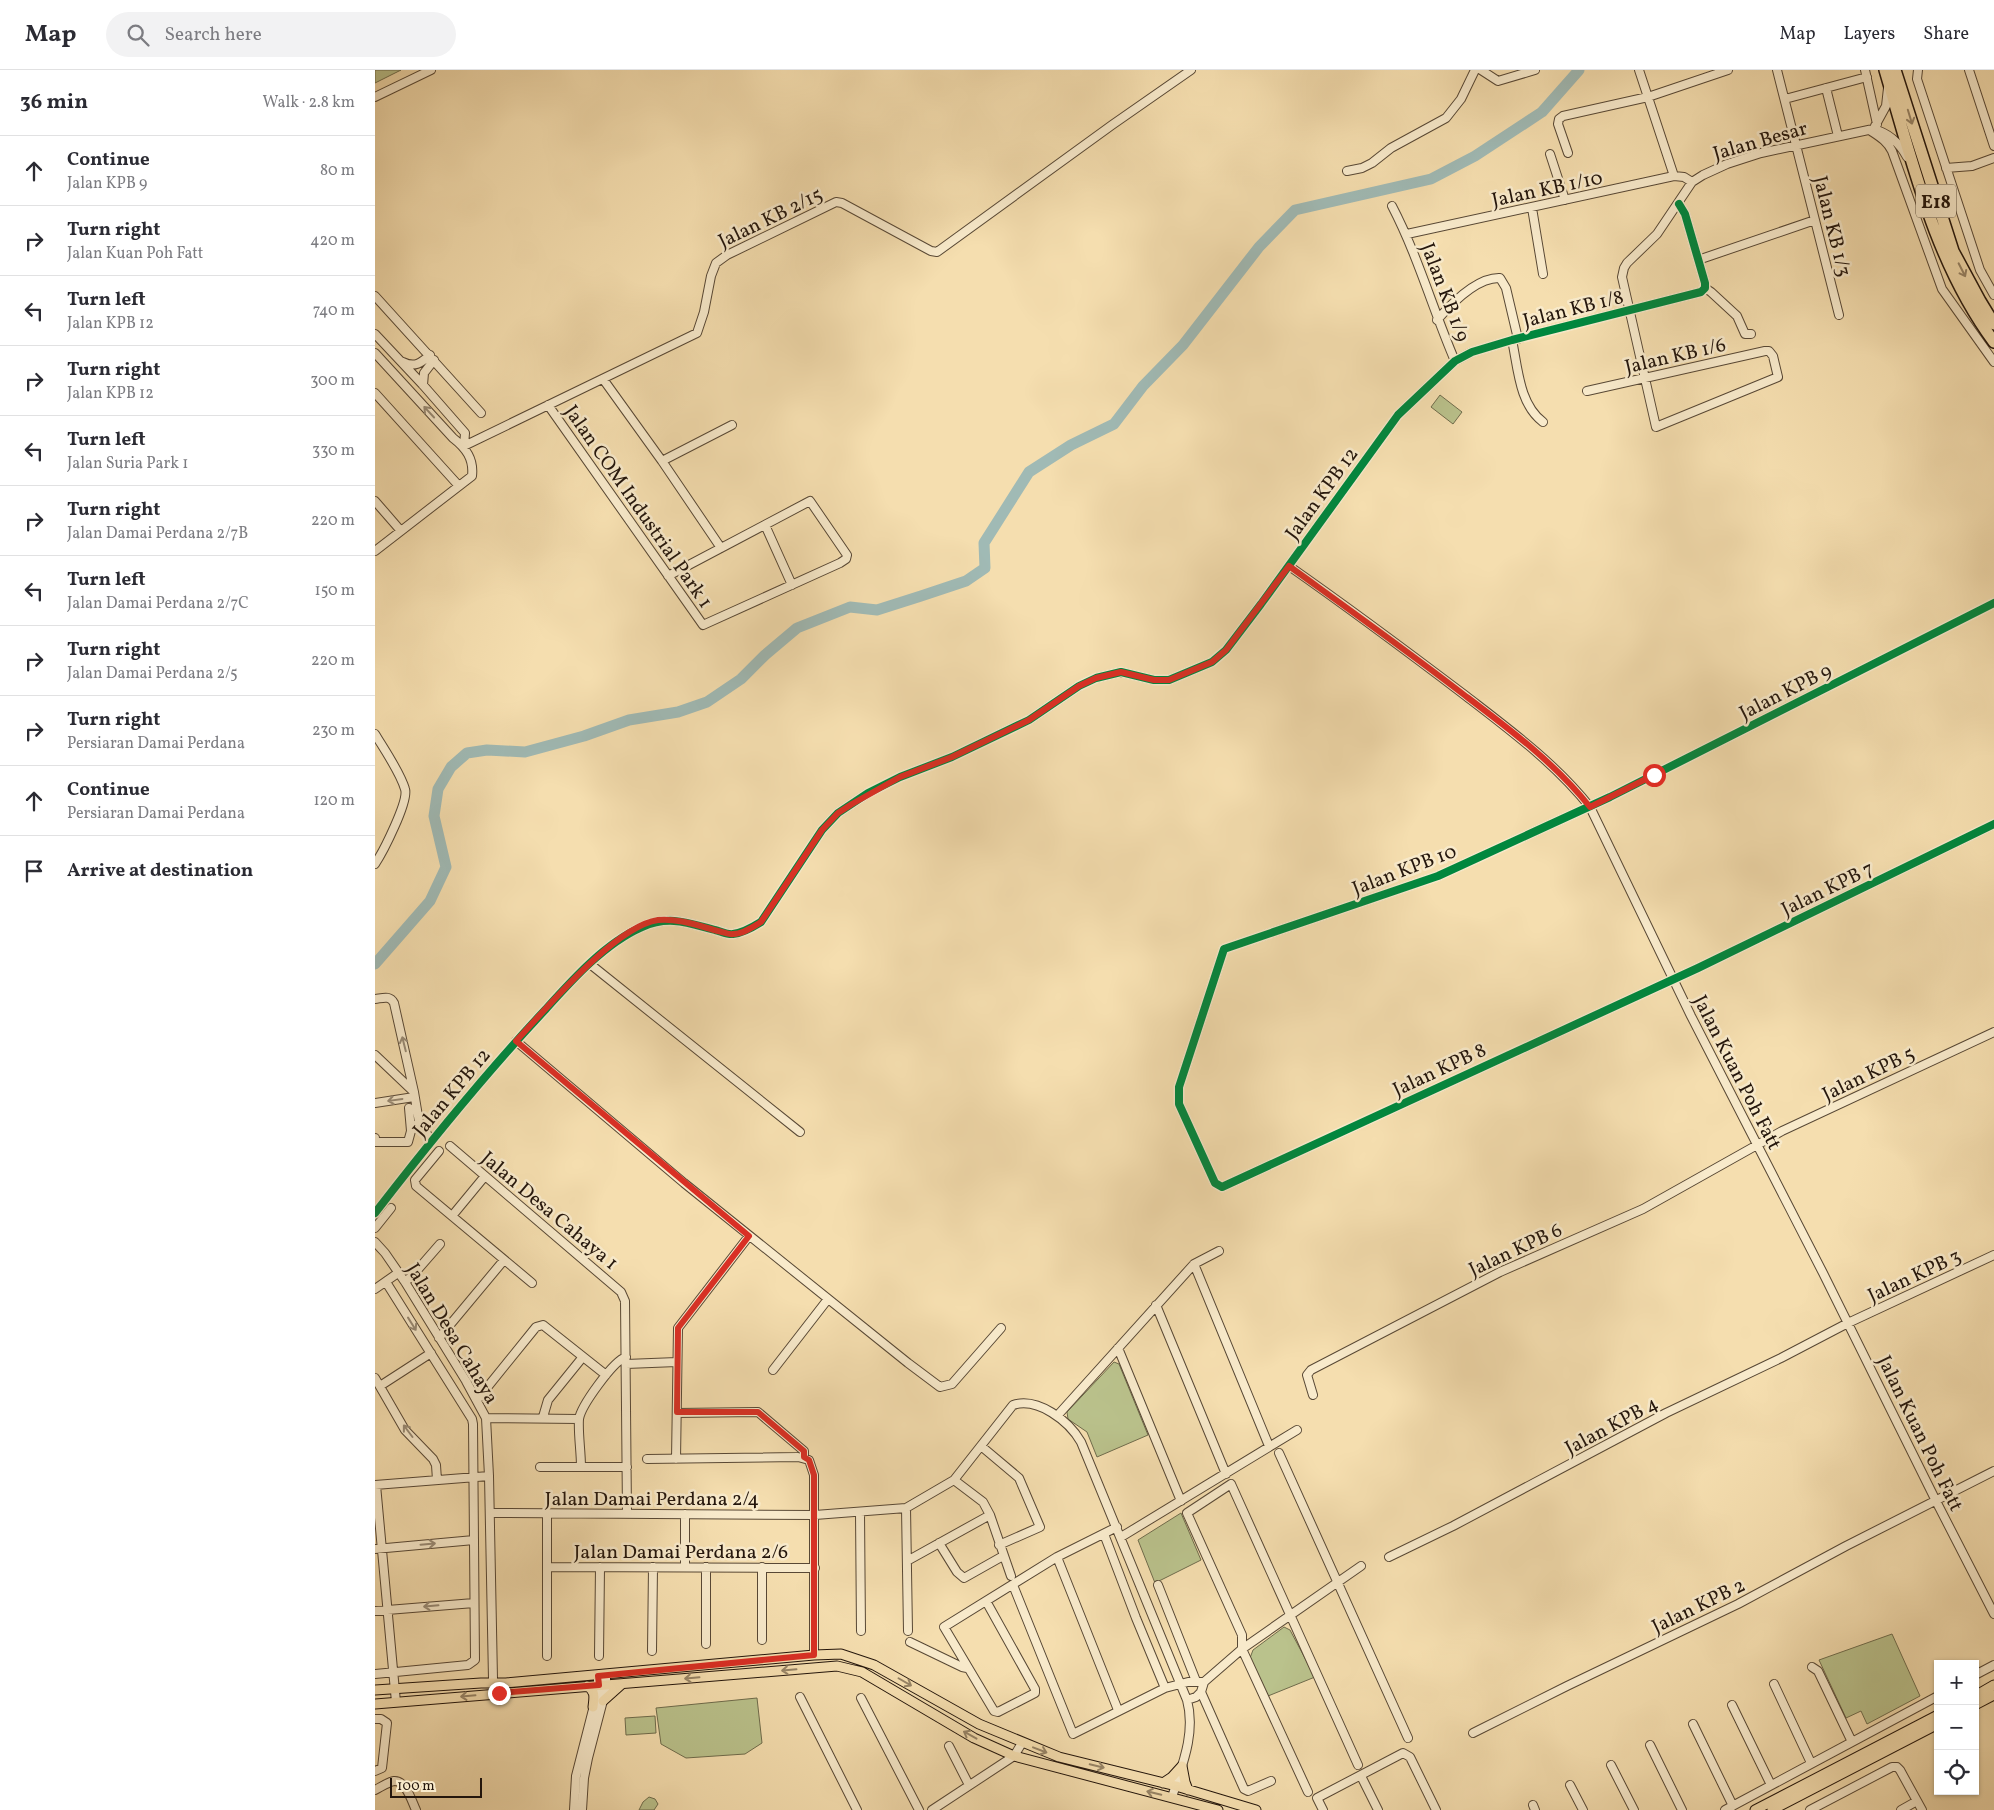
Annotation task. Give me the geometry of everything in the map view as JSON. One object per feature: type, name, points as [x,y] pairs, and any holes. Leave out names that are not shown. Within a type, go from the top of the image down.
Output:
[{"type":"highway","name":"E18","points":[[1895,70],[1953,251],[1979,301],[1994,324]]},
{"type":"highway","name":"E18","points":[[1886,75],[1935,232],[1951,272],[1971,308],[1994,342]]},
{"type":"main road","points":[[375,1690],[481,1683],[507,1684],[605,1679],[814,1655],[841,1654],[852,1656],[885,1670],[979,1724],[1059,1758],[1175,1786],[1255,1810]]},
{"type":"main road","points":[[375,1704],[587,1686],[605,1679],[622,1683],[837,1666],[855,1669],[974,1738],[1014,1756],[1218,1810]]},
{"type":"main road","points":[[481,1683],[493,1679],[599,1670],[605,1679]]},
{"type":"main road","points":[[876,1680],[884,1680],[885,1670]]},
{"type":"main road","points":[[603,1701],[622,1683]]},
{"type":"main road","points":[[1979,1694],[1994,1685]]},
{"type":"main road","points":[[587,1686],[592,1689],[594,1694],[593,1707]]},
{"type":"main road","points":[[1979,1703],[1994,1695]]},
{"type":"main road","points":[[1755,1810],[1934,1717]]},
{"type":"main road","points":[[1772,1810],[1934,1726]]},
{"type":"main road","points":[[1163,1783],[1172,1777],[1182,1766]]},
{"type":"main road","points":[[1182,1766],[1188,1790]]},
{"type":"street","points":[[375,97],[431,70]]},
{"type":"street","name":"Jalan KB 2/15","points":[[464,446],[697,334],[704,312],[711,276],[716,263],[727,255],[836,202],[842,203],[931,252],[937,252],[1191,70]]},
{"type":"street","points":[[1347,170],[1362,168],[1372,163],[1391,148],[1446,118],[1461,99],[1475,70]]},
{"type":"street","points":[[1481,70],[1498,81],[1535,70]]},
{"type":"street","points":[[1639,70],[1674,176]]},
{"type":"street","points":[[1568,153],[1558,124],[1559,119],[1563,116],[1648,97],[1712,72],[1728,70]]},
{"type":"street","name":"Jalan KB 1/3","points":[[1777,70],[1839,314]]},
{"type":"street","points":[[1919,70],[1917,79],[1946,168],[1980,270],[1994,295]]},
{"type":"street","points":[[1969,70],[1994,146]]},
{"type":"street","points":[[1785,99],[1826,88],[1866,74],[1873,128],[1889,144],[1937,275],[1950,302],[1994,362]]},
{"type":"street","points":[[1873,128],[1887,106],[1886,75]]},
{"type":"street","points":[[1826,88],[1838,136]]},
{"type":"street","points":[[1873,128],[1893,138],[1905,152],[1918,179]]},
{"type":"street","name":"Jalan Besar","points":[[1630,310],[1622,277],[1623,268],[1657,234],[1693,182],[1727,164],[1796,145],[1873,128]]},
{"type":"street","points":[[1550,154],[1565,200]]},
{"type":"street","points":[[1946,168],[1972,166],[1994,158]]},
{"type":"street","name":"Jalan KB 1/10","points":[[1407,234],[1674,176],[1684,177],[1693,182]]},
{"type":"street","points":[[1679,204],[1685,214],[1698,260],[1703,290],[1737,316],[1745,334],[1751,334]]},
{"type":"street","name":"Jalan KB 1/9","points":[[1392,206],[1407,234],[1437,320],[1455,361]]},
{"type":"street","points":[[1532,208],[1543,274]]},
{"type":"street","points":[[1698,260],[1815,220]]},
{"type":"street","points":[[1437,320],[1454,300],[1462,294],[1489,280],[1500,278],[1506,288],[1525,400],[1533,415],[1543,422]]},
{"type":"street","name":"Jalan KB 1/8","points":[[1455,361],[1472,352],[1703,290]]},
{"type":"street","points":[[375,296],[481,413]]},
{"type":"street","points":[[1630,310],[1644,378]]},
{"type":"street","points":[[375,334],[465,433],[464,446]]},
{"type":"street","name":"Jalan KB 1/6","points":[[1587,391],[1644,378],[1769,351],[1773,356],[1778,372],[1778,377],[1775,380],[1735,393],[1655,427],[1644,378]]},
{"type":"street","points":[[375,353],[453,438],[464,446],[472,463],[473,470],[472,476],[398,528],[375,551]]},
{"type":"street","points":[[401,362],[417,365],[432,358]]},
{"type":"street","points":[[423,385],[424,373],[432,358]]},
{"type":"street","name":"Jalan KPB 12","points":[[375,1213],[431,1140],[516,1041],[578,974],[618,941],[657,920],[675,920],[733,934],[748,930],[761,922],[822,830],[838,813],[852,804],[900,777],[952,757],[1029,720],[1079,686],[1096,678],[1121,672],[1154,680],[1169,680],[1212,662],[1226,650],[1398,415],[1455,361]]},
{"type":"street","points":[[603,379],[721,548]]},
{"type":"street","points":[[375,394],[459,486]]},
{"type":"street","name":"Jalan COM Industrial Park 1","points":[[548,405],[703,625],[792,585]]},
{"type":"street","points":[[662,461],[732,425]]},
{"type":"street","points":[[375,501],[398,528]]},
{"type":"street","points":[[668,576],[810,501],[847,555],[846,559],[792,585],[765,525]]},
{"type":"street","name":"Jalan Kuan Poh Fatt","points":[[1289,566],[1418,659],[1511,731],[1570,782],[1590,807],[1673,980],[1993,1611]]},
{"type":"street","name":"Jalan KPB 9","points":[[1590,807],[1994,603]]},
{"type":"street","points":[[375,734],[406,790],[404,802],[393,830],[375,864]]},
{"type":"street","name":"Jalan KPB 10","points":[[1217,1186],[1179,1104],[1178,1095],[1224,949],[1438,876],[1590,807]]},
{"type":"street","name":"Jalan KPB 7","points":[[1673,980],[1994,824]]},
{"type":"street","points":[[590,964],[800,1132]]},
{"type":"street","name":"Jalan KPB 8","points":[[1217,1186],[1221,1187],[1673,980]]},
{"type":"street","points":[[375,999],[388,997],[392,999],[394,1004],[412,1076],[419,1122],[431,1140]]},
{"type":"street","name":"Jalan KPB 5","points":[[1756,1144],[1994,1032]]},
{"type":"street","points":[[516,1041],[749,1236],[941,1387],[952,1384],[1001,1328]]},
{"type":"street","points":[[375,1056],[414,1094]]},
{"type":"street","points":[[375,1103],[414,1094]]},
{"type":"street","points":[[375,1138],[375,1142],[408,1142],[411,1131],[409,1108]]},
{"type":"street","points":[[411,1131],[419,1122]]},
{"type":"street","name":"Jalan KPB 6","points":[[1313,1395],[1307,1375],[1311,1370],[1500,1272],[1643,1209],[1756,1144]]},
{"type":"street","name":"Jalan Desa Cahaya 1","points":[[450,1146],[621,1292],[625,1301],[626,1360]]},
{"type":"street","points":[[439,1151],[415,1180],[416,1186],[533,1283]]},
{"type":"street","points":[[452,1216],[485,1176]]},
{"type":"street","points":[[375,1228],[391,1208]]},
{"type":"street","points":[[677,1459],[678,1328],[749,1236]]},
{"type":"street","name":"Jalan Desa Cahaya","points":[[375,1242],[405,1282],[466,1381],[486,1418],[493,1679]]},
{"type":"street","points":[[405,1282],[440,1244]]},
{"type":"street","points":[[1057,1416],[1194,1264],[1219,1251]]},
{"type":"street","name":"Jalan KPB 3","points":[[1848,1323],[1994,1255]]},
{"type":"street","points":[[439,1338],[504,1260]]},
{"type":"street","points":[[1194,1264],[1269,1446]]},
{"type":"street","points":[[375,1289],[399,1273]]},
{"type":"street","points":[[375,1674],[468,1665],[475,1660],[473,1424],[386,1282]]},
{"type":"street","points":[[773,1370],[828,1299]]},
{"type":"street","points":[[1156,1305],[1226,1474]]},
{"type":"street","name":"Jalan KPB 4","points":[[1389,1556],[1462,1521],[1667,1414],[1848,1323]]},
{"type":"street","points":[[477,1400],[536,1327],[543,1325],[582,1358],[606,1375]]},
{"type":"street","points":[[1118,1348],[1181,1501]]},
{"type":"street","points":[[380,1386],[431,1353]]},
{"type":"street","points":[[543,1417],[547,1400],[582,1358]]},
{"type":"street","points":[[581,1467],[579,1419],[582,1411],[606,1375],[620,1359],[677,1362]]},
{"type":"street","points":[[626,1360],[627,1514]]},
{"type":"street","points":[[375,1378],[405,1430],[430,1454],[436,1465],[437,1480]]},
{"type":"street","points":[[453,1389],[466,1381]]},
{"type":"street","points":[[908,1631],[906,1508],[954,1480],[1013,1405],[1029,1402],[1057,1416],[1081,1442],[1187,1700],[1191,1722],[1182,1766],[1172,1797]]},
{"type":"street","points":[[677,1412],[758,1412],[804,1451],[814,1475],[814,1655]]},
{"type":"street","points":[[486,1418],[543,1417],[579,1419]]},
{"type":"street","points":[[1121,1537],[1297,1430]]},
{"type":"street","points":[[981,1446],[1019,1478],[1040,1527],[999,1545]]},
{"type":"street","points":[[1279,1453],[1408,1738]]},
{"type":"street","points":[[647,1459],[807,1459]]},
{"type":"street","points":[[540,1467],[627,1467]]},
{"type":"street","name":"Jalan KPB 2","points":[[1473,1733],[1738,1604],[1846,1546],[1994,1472]]},
{"type":"street","points":[[396,1702],[387,1610],[378,1548],[376,1485],[489,1476]]},
{"type":"street","points":[[954,1480],[983,1502],[990,1515],[1011,1576]]},
{"type":"street","points":[[1308,1792],[1242,1649],[1241,1636],[1187,1512],[1231,1484],[1358,1765]]},
{"type":"street","name":"Jalan Damai Perdana 2/4","points":[[490,1513],[815,1515],[906,1508]]},
{"type":"street","points":[[859,1512],[861,1631]]},
{"type":"street","points":[[547,1513],[547,1656]]},
{"type":"street","points":[[685,1514],[685,1567]]},
{"type":"street","points":[[907,1561],[990,1515]]},
{"type":"street","points":[[987,1601],[1035,1689],[1035,1693],[997,1712],[994,1711],[967,1668],[944,1627],[1057,1557],[1117,1527]]},
{"type":"street","points":[[1104,1534],[1135,1618],[1165,1688]]},
{"type":"street","points":[[378,1548],[474,1540]]},
{"type":"street","points":[[939,1543],[957,1572],[964,1578],[1003,1556]]},
{"type":"street","points":[[1057,1557],[1118,1710]]},
{"type":"street","points":[[1013,1585],[1073,1734],[1165,1688],[1200,1681],[1242,1649],[1361,1566]]},
{"type":"street","name":"Jalan Damai Perdana 2/6","points":[[547,1567],[815,1568]]},
{"type":"street","points":[[599,1567],[599,1656]]},
{"type":"street","points":[[652,1651],[653,1567]]},
{"type":"street","points":[[706,1567],[706,1644]]},
{"type":"street","points":[[762,1567],[762,1640]]},
{"type":"street","points":[[1157,1585],[1200,1681],[1201,1692],[1244,1788],[1247,1791],[1252,1791],[1271,1781]]},
{"type":"street","points":[[375,1611],[474,1603]]},
{"type":"street","points":[[910,1642],[961,1667],[967,1668]]},
{"type":"street","points":[[1979,1673],[1994,1665]]},
{"type":"street","points":[[1812,1667],[1818,1671],[1852,1742]]},
{"type":"street","points":[[582,1810],[587,1758],[603,1701],[605,1679]]},
{"type":"street","points":[[574,1810],[576,1776],[593,1707],[605,1679]]},
{"type":"street","points":[[1774,1684],[1811,1763]]},
{"type":"street","points":[[1187,1700],[1196,1697],[1201,1692]]},
{"type":"street","points":[[800,1697],[857,1810]]},
{"type":"street","points":[[861,1698],[919,1810]]},
{"type":"street","points":[[1693,1724],[1729,1808],[1934,1698]]},
{"type":"street","points":[[1732,1705],[1771,1785]]},
{"type":"street","points":[[375,1719],[381,1719],[387,1723],[382,1768],[375,1771]]},
{"type":"street","points":[[932,1810],[1014,1756],[1022,1743]]},
{"type":"street","points":[[1651,1745],[1682,1810]]},
{"type":"street","points":[[949,1746],[969,1785]]},
{"type":"street","points":[[1323,1810],[1317,1798],[1403,1753],[1410,1757],[1436,1810]]},
{"type":"street","points":[[1611,1764],[1634,1810]]},
{"type":"street","points":[[1810,1810],[1897,1767],[1901,1770],[1921,1810]]},
{"type":"street","points":[[1361,1776],[1378,1810]]},
{"type":"street","points":[[375,1790],[394,1781],[400,1782],[405,1786],[416,1810]]},
{"type":"street","points":[[1570,1785],[1583,1810]]},
{"type":"street","points":[[1901,1810],[1917,1802]]},
{"type":"green space","points":[[375,70],[401,70],[375,83]]},
{"type":"green space","points":[[1440,395],[1462,412],[1453,424],[1431,407]]},
{"type":"green space","points":[[1114,1362],[1119,1364],[1148,1435],[1097,1457],[1087,1432],[1068,1419],[1067,1412]]},
{"type":"green space","points":[[1181,1513],[1201,1560],[1155,1583],[1138,1540]]},
{"type":"green space","points":[[1284,1627],[1290,1630],[1315,1677],[1268,1696],[1250,1658],[1253,1650]]},
{"type":"green space","points":[[1892,1634],[1920,1696],[1867,1724],[1861,1711],[1846,1718],[1819,1660]]},
{"type":"green space","points":[[757,1698],[762,1743],[745,1754],[686,1758],[661,1744],[656,1708]]},
{"type":"green space","points":[[655,1716],[656,1733],[626,1735],[625,1718]]},
{"type":"green space","points":[[649,1797],[655,1799],[658,1804],[654,1810],[639,1810],[643,1802]]},
{"type":"waterway","points":[[375,964],[430,901],[446,867],[434,816],[438,789],[451,767],[467,753],[487,750],[525,752],[584,736],[629,720],[678,712],[707,702],[741,679],[765,655],[797,628],[850,607],[877,610],[966,581],[985,568],[984,543],[1029,472],[1071,445],[1114,424],[1143,386],[1183,345],[1259,247],[1295,210],[1431,179],[1475,156],[1542,112],[1579,70]]},
{"type":"cycle path","points":[[375,1213],[479,1084],[555,998],[590,963],[615,942],[642,927],[661,921],[679,921],[731,934],[748,930],[761,922],[822,830],[838,813],[868,793],[900,777],[952,757],[1029,720],[1079,686],[1096,678],[1121,672],[1154,680],[1169,680],[1212,662],[1226,650],[1261,604],[1398,415],[1455,361],[1472,352],[1512,340],[1701,292],[1705,288],[1705,283],[1685,214],[1679,204]]},
{"type":"cycle path","points":[[1994,603],[1610,797],[1438,876],[1224,949],[1179,1087],[1179,1104],[1215,1183],[1222,1187],[1698,968],[1994,824]]},
{"type":"route","points":[[499,1693],[599,1685],[598,1676],[814,1655],[814,1475],[809,1460],[804,1457],[804,1451],[758,1412],[677,1412],[678,1328],[749,1236],[516,1041],[578,974],[618,941],[657,920],[675,920],[733,934],[748,930],[761,922],[822,830],[838,813],[900,777],[952,757],[1029,720],[1079,686],[1096,678],[1121,672],[1154,680],[1169,680],[1212,662],[1226,650],[1289,566],[1418,659],[1511,731],[1570,782],[1590,807],[1654,775]]}]
